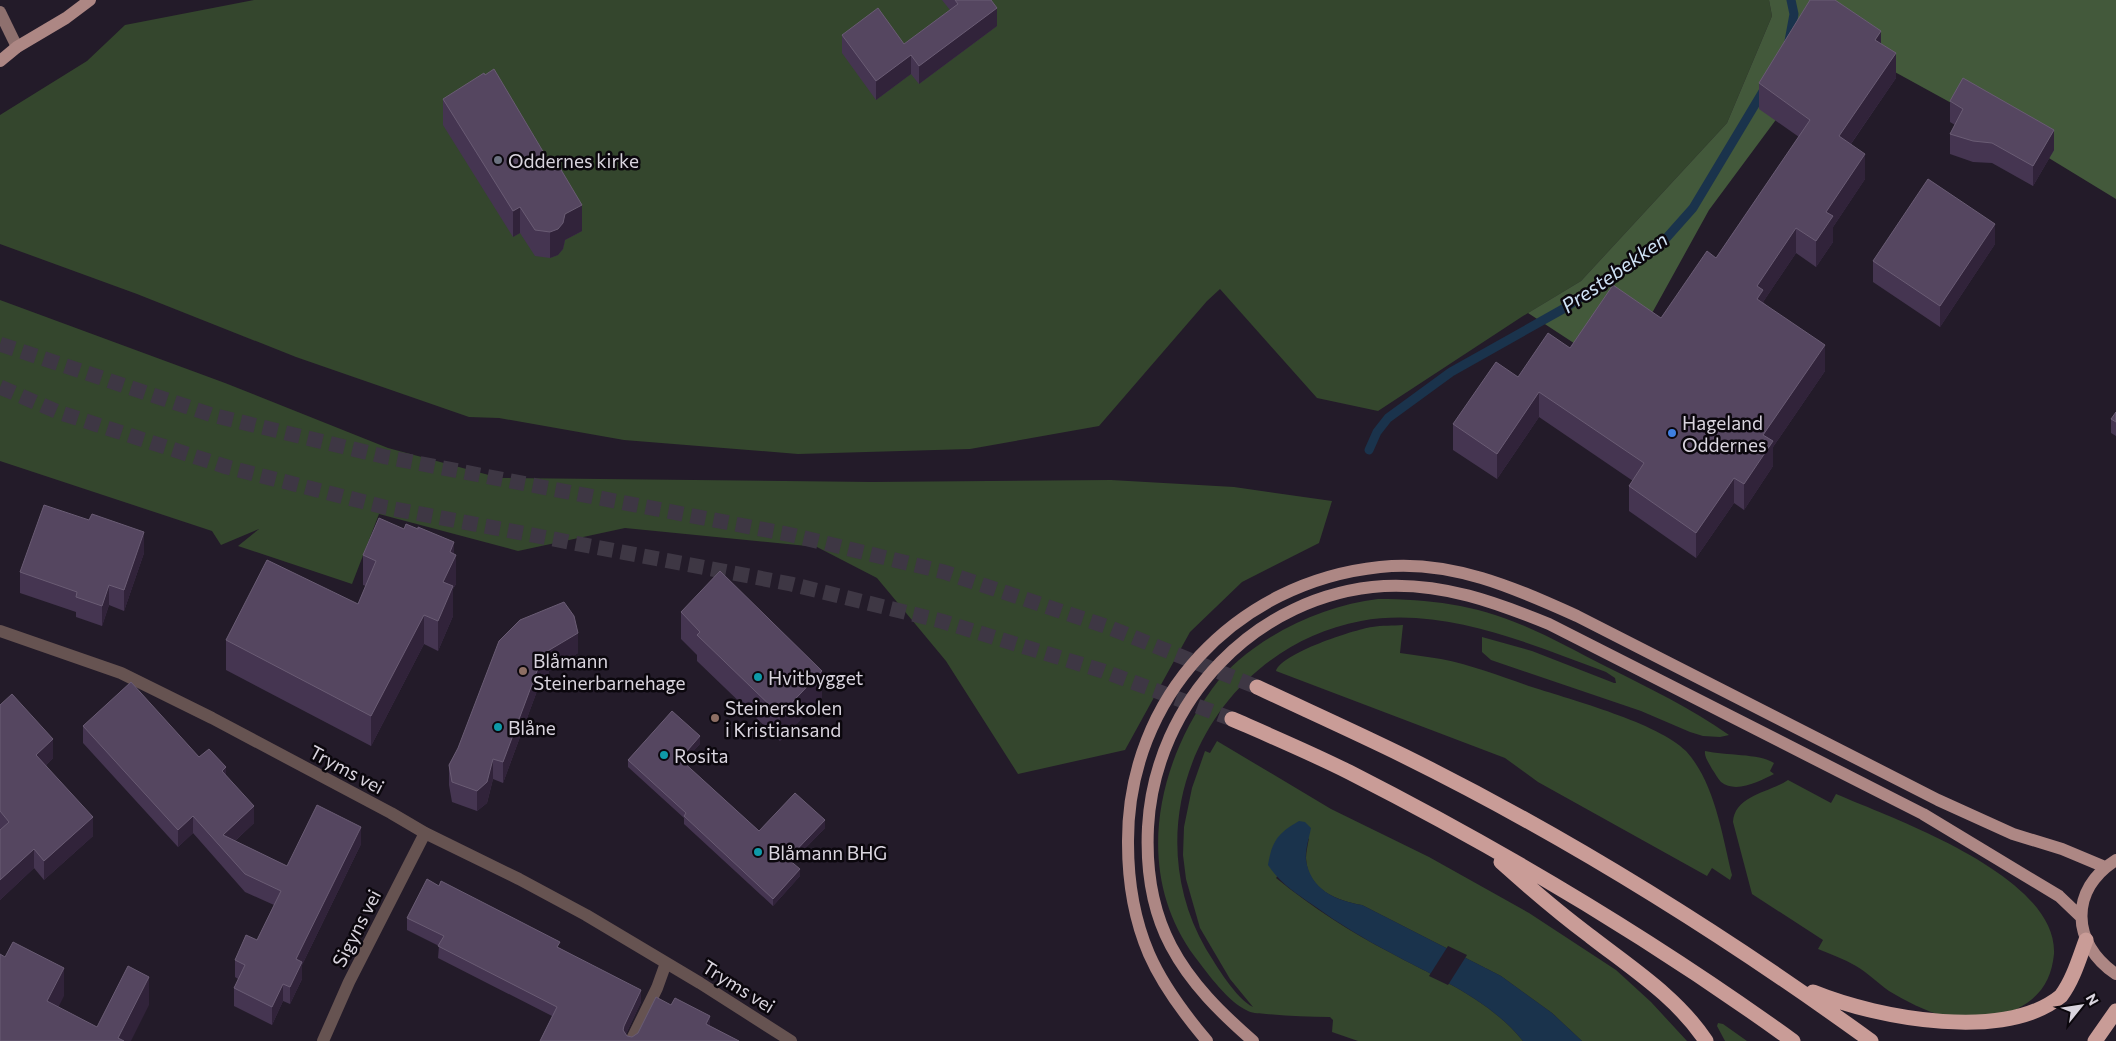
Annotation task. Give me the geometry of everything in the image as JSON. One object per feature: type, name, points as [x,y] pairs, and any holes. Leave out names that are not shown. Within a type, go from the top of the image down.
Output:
[{"type":"highway","points":[[1257,687],[1404,756],[1540,828],[1681,911],[1793,984],[1870,1041]]},
{"type":"highway","points":[[1232,719],[1348,772],[1474,838],[1608,917],[1725,992],[1793,1041]]},
{"type":"highway","points":[[1474,838],[1548,902],[1647,979],[1695,1024],[1706,1041]]},
{"type":"highway","points":[[1793,984],[1889,1020],[1950,1034],[1975,1036],[1996,1034],[2015,1030],[2032,1023],[2056,1002],[2069,984],[2086,940]]},
{"type":"highway","points":[[2095,1041],[2116,1011]]},
{"type":"main road","points":[[0,61],[90,0]]},
{"type":"main road","points":[[0,52],[17,48]]},
{"type":"main road","points":[[1207,1041],[1172,996],[1150,955],[1142,934],[1130,888],[1128,820],[1135,775],[1141,753],[1171,691],[1185,672],[1216,638],[1243,617],[1272,599],[1314,580],[1381,566],[1427,567],[1490,580],[1515,589],[1577,616],[1938,800],[2013,834],[2110,864],[2090,884],[2082,906],[2081,917],[2086,940],[2093,955],[2116,974]]},
{"type":"main road","points":[[1253,1041],[1221,1013],[1193,981],[1171,946],[1151,885],[1148,864],[1150,800],[1161,759],[1173,728],[1200,685],[1229,653],[1263,627],[1300,607],[1320,599],[1361,589],[1404,586],[1468,594],[1508,607],[1549,624],[1923,814],[2060,896],[2081,917]]},
{"type":"street","points":[[0,12],[17,48]]},
{"type":"street","name":"Tryms vei","points":[[0,632],[121,673],[321,775],[425,834],[544,892],[603,925],[700,982],[791,1041]]},
{"type":"street","name":"Sigyns vei","points":[[323,1041],[350,982],[425,834]]},
{"type":"street","points":[[631,1041],[657,988],[666,963]]},
{"type":"green space","points":[[254,0],[1769,0],[1772,16],[1727,123],[1581,281],[1523,316],[1378,411],[1317,398],[1220,289],[1207,301],[1099,426],[970,449],[798,454],[624,440],[499,418],[469,417],[296,357],[137,294],[0,244],[0,115],[87,61],[125,25]]},
{"type":"green space","points":[[1769,0],[2116,0],[2116,199],[2026,144],[1873,60],[1812,71],[1709,210],[1625,362],[1647,391],[1528,313],[1581,281],[1727,123],[1772,16]]},
{"type":"green space","points":[[0,300],[225,383],[388,448],[500,478],[872,482],[1111,480],[1234,487],[1332,501],[1319,543],[1242,582],[1190,632],[1125,750],[1018,774],[946,661],[877,578],[817,547],[625,528],[518,551],[379,514],[352,584],[238,546],[259,529],[221,545],[212,531],[0,461]]},
{"type":"green space","points":[[1378,599],[1452,604],[1505,618],[1544,635],[1685,707],[1729,735],[1720,737],[1703,736],[1690,732],[1641,711],[1491,660],[1482,652],[1482,637],[1532,651],[1616,683],[1615,678],[1606,672],[1486,630],[1424,619],[1392,618],[1361,621],[1309,638],[1264,666],[1227,702],[1200,746],[1183,795],[1177,846],[1185,898],[1206,949],[1227,981],[1240,997],[1253,1007],[1230,979],[1200,928],[1186,879],[1183,855],[1184,827],[1192,788],[1205,751],[1210,753],[1217,741],[1331,809],[1429,857],[1529,913],[1616,970],[1651,1002],[1687,1041],[1582,1041],[1552,1013],[1501,976],[1362,905],[1334,897],[1325,892],[1312,878],[1308,869],[1306,856],[1309,838],[1276,878],[1346,928],[1478,1001],[1509,1026],[1523,1041],[1358,1041],[1332,1032],[1333,1020],[1330,1017],[1306,1017],[1248,1011],[1226,994],[1195,957],[1176,925],[1164,891],[1159,857],[1159,821],[1165,786],[1177,752],[1192,720],[1212,689],[1227,671],[1265,641],[1286,628],[1332,609]]},
{"type":"green space","points":[[1403,625],[1400,653],[1464,664],[1614,713],[1656,731],[1686,751],[1696,764],[1711,794],[1732,875],[1730,880],[1712,868],[1707,876],[1538,782],[1505,758],[1276,671],[1281,664],[1291,657],[1335,637],[1372,627]]},
{"type":"green space","points":[[1705,751],[1751,756],[1767,760],[1774,763],[1770,771],[1774,774],[1741,787],[1727,785],[1721,782],[1712,769],[1706,758]]},
{"type":"green space","points":[[1788,780],[1831,803],[1836,794],[1932,835],[1968,854],[2002,876],[2030,900],[2048,926],[2054,954],[2050,974],[2041,990],[2023,1006],[2008,1013],[1985,1016],[1944,1016],[1923,1009],[1902,998],[1889,991],[1856,966],[1818,949],[1823,940],[1752,894],[1733,822],[1735,813],[1746,800]]},
{"type":"green space","points":[[1718,1023],[1723,1024],[1747,1041],[1725,1041],[1717,1026]]},
{"type":"water","points":[[1299,821],[1305,822],[1311,828],[1306,860],[1308,870],[1313,879],[1326,892],[1334,897],[1362,905],[1501,976],[1552,1013],[1582,1041],[1523,1041],[1495,1013],[1478,1001],[1381,948],[1294,892],[1268,865],[1277,838]]},
{"type":"pier","points":[[1448,946],[1467,955],[1448,985],[1429,976]]},
{"type":"building","points":[[955,0],[991,0],[997,8],[919,66],[911,55],[876,81],[842,35],[878,8],[904,44],[958,4]]},
{"type":"building","points":[[1810,0],[1835,0],[1881,31],[1875,40],[1896,53],[1839,136],[1865,154],[1826,212],[1833,216],[1816,241],[1796,228],[1757,286],[1763,290],[1757,299],[1825,345],[1763,435],[1773,441],[1744,484],[1734,478],[1696,533],[1629,486],[1644,463],[1539,392],[1497,454],[1453,424],[1496,362],[1518,377],[1548,333],[1570,348],[1613,285],[1661,318],[1707,251],[1716,258],[1810,120],[1759,83]]},
{"type":"building","name":"Oddernes kirke","points":[[494,69],[554,170],[560,168],[582,205],[565,214],[563,223],[558,229],[550,232],[535,230],[520,207],[513,211],[443,99],[484,73],[485,75]]},
{"type":"building","points":[[1963,78],[2054,130],[2033,166],[1992,143],[1973,141],[1950,134],[1963,109],[1950,101]]},
{"type":"building","points":[[1928,179],[1995,224],[1940,306],[1873,261]]},
{"type":"building","points":[[2116,412],[2116,422],[2111,419]]},
{"type":"building","points":[[44,505],[89,520],[92,514],[144,532],[124,590],[109,585],[102,606],[76,597],[77,592],[20,572]]},
{"type":"building","points":[[379,518],[404,529],[406,524],[418,529],[418,527],[454,542],[450,552],[456,555],[443,582],[453,586],[438,621],[424,615],[371,716],[226,640],[267,560],[358,604],[376,561],[363,555]]},
{"type":"building","points":[[720,571],[822,671],[780,715],[697,635],[700,632],[681,612]]},
{"type":"building","name":"Blåne","points":[[564,602],[574,616],[578,633],[546,652],[549,658],[537,671],[503,762],[493,759],[487,782],[477,791],[452,782],[449,765],[458,748],[499,641],[520,620]]},
{"type":"building","points":[[131,682],[199,757],[209,749],[226,767],[222,771],[254,806],[223,835],[287,866],[317,805],[361,827],[296,959],[302,962],[290,987],[283,984],[272,1007],[234,988],[245,965],[235,960],[246,935],[257,940],[281,891],[245,874],[193,816],[178,830],[83,726]]},
{"type":"building","points":[[12,694],[53,739],[36,755],[93,817],[44,861],[34,849],[0,880],[0,830],[9,822],[0,811],[0,705]]},
{"type":"building","points":[[672,711],[700,736],[680,759],[759,831],[795,793],[825,820],[788,859],[800,869],[773,899],[684,816],[686,813],[628,760]]},
{"type":"building","points":[[427,879],[439,886],[441,881],[560,942],[557,947],[641,990],[624,1026],[623,1030],[627,1036],[632,1037],[638,1033],[656,997],[671,1005],[675,998],[710,1016],[706,1024],[739,1041],[540,1041],[557,1007],[438,946],[444,936],[407,918]]},
{"type":"building","points":[[13,942],[64,968],[47,1001],[97,1027],[128,966],[149,977],[118,1038],[124,1041],[0,1041],[0,954],[5,957]]},
{"type":"waterway","name":"Prestebekken","points":[[1789,41],[1794,14],[1791,0]]},
{"type":"waterway","name":"Prestebekken","points":[[1369,450],[1377,432],[1388,418],[1451,372],[1563,309],[1661,244],[1693,208],[1765,88]]},
{"type":"tunnel","points":[[0,344],[212,415],[386,457],[792,535],[944,572],[1108,627],[1257,687]]},
{"type":"tunnel","points":[[0,387],[58,412],[227,467],[384,507],[791,584],[941,621],[1103,671],[1232,719]]},
{"type":"place","name":"Oddernes kirke","points":[[498,160]]},
{"type":"place","name":"Hageland Oddernes","points":[[1672,433]]},
{"type":"place","name":"Blåmann Steinerbarnehage","points":[[523,671]]},
{"type":"place","name":"Hvitbygget","points":[[758,677]]},
{"type":"place","name":"Steinerskolen i Kristiansand","points":[[715,718]]},
{"type":"place","name":"Blåne","points":[[498,727]]},
{"type":"place","name":"Rosita","points":[[664,755]]},
{"type":"place","name":"Blåmann BHG","points":[[758,852]]}]
